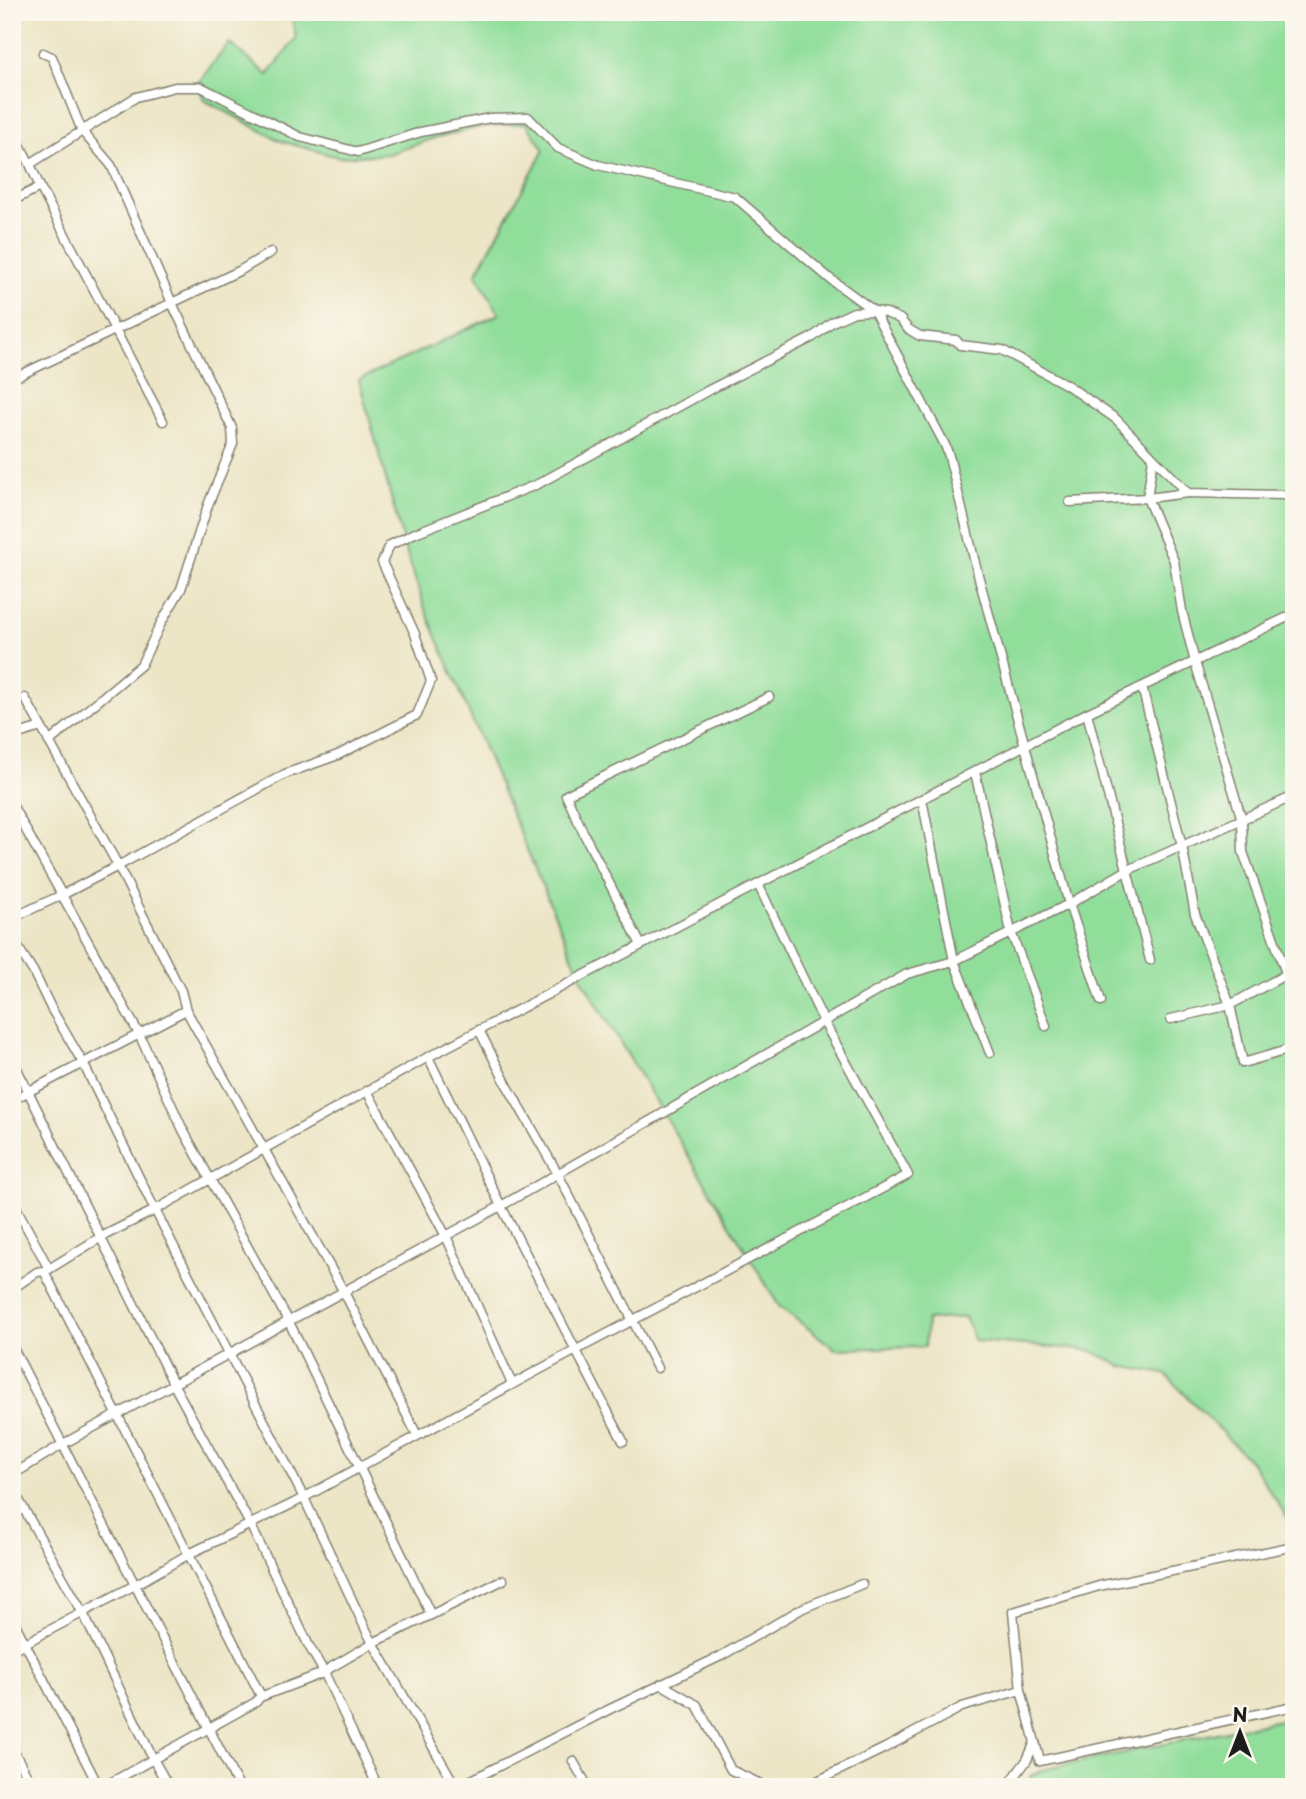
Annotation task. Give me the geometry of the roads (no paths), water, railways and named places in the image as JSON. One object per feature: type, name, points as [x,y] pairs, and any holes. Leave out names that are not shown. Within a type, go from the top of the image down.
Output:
[{"type":"street","points":[[43,52],[52,57],[82,131],[111,165],[232,428],[233,444],[208,505],[181,589],[141,665],[49,741]]},
{"type":"street","points":[[30,164],[136,97],[175,87],[201,87],[300,137],[358,152],[421,132],[490,118],[528,117],[558,148],[598,165],[735,197],[829,278],[874,311],[945,445],[976,571],[1069,904],[1101,1001]]},
{"type":"street","points":[[12,130],[163,421]]},
{"type":"street","points":[[12,201],[40,187]]},
{"type":"street","points":[[12,379],[241,270],[271,253]]},
{"type":"street","points":[[12,918],[118,866],[285,774],[338,755],[417,715],[431,681],[415,634],[382,562],[390,545],[538,484],[709,390],[813,337],[832,322],[854,312],[886,313],[900,319],[908,329],[920,336],[956,341],[960,345],[1002,350],[1067,385],[1116,419],[1188,493]]},
{"type":"street","points":[[1153,458],[1147,498],[1174,561],[1182,611],[1195,662],[1242,820],[1243,852],[1290,971],[1294,1003]]},
{"type":"street","points":[[1070,502],[1188,493],[1294,497]]},
{"type":"street","points":[[12,1289],[37,1272],[46,1270],[101,1237],[156,1210],[479,1030],[1087,713],[1294,614]]},
{"type":"street","points":[[1142,687],[1182,846],[1195,914],[1230,1005],[1242,1063],[1294,1048]]},
{"type":"street","points":[[641,945],[584,836],[566,795],[769,697]]},
{"type":"street","points":[[25,698],[118,866],[181,991],[186,1010],[344,1292],[417,1436]]},
{"type":"street","points":[[1087,713],[1150,960]]},
{"type":"street","points":[[12,736],[41,727]]},
{"type":"street","points":[[975,772],[1011,932],[1046,1026]]},
{"type":"street","points":[[12,1475],[501,1206],[907,974],[954,961],[1069,904],[1126,871],[1294,796]]},
{"type":"street","points":[[922,799],[954,961],[990,1053]]},
{"type":"street","points":[[12,805],[139,1034],[183,1130],[289,1322],[431,1615]]},
{"type":"street","points":[[12,1650],[189,1554],[304,1498],[512,1384],[908,1175],[824,1022],[758,884]]},
{"type":"street","points":[[12,938],[83,1063],[304,1498],[373,1643],[457,1787],[721,1656],[803,1608],[862,1584]]},
{"type":"street","points":[[1171,1019],[1230,1005],[1290,971]]},
{"type":"street","points":[[12,1100],[186,1010]]},
{"type":"street","points":[[479,1030],[558,1174],[657,1368]]},
{"type":"street","points":[[428,1057],[501,1206],[623,1441]]},
{"type":"street","points":[[12,1059],[174,1385],[250,1524],[309,1646],[324,1671],[378,1787]]},
{"type":"street","points":[[367,1091],[446,1236],[512,1384]]},
{"type":"street","points":[[12,1200],[260,1697]]},
{"type":"street","points":[[12,1346],[239,1787]]},
{"type":"street","points":[[12,1488],[83,1613],[169,1787]]},
{"type":"street","points":[[1294,1546],[1099,1587],[1013,1612],[1021,1690],[1040,1761],[1294,1706]]},
{"type":"street","points":[[12,1618],[101,1787],[209,1729],[256,1702],[260,1697],[324,1671],[373,1643],[503,1580]]},
{"type":"street","points":[[661,1684],[697,1705],[731,1770],[767,1787]]},
{"type":"street","points":[[805,1787],[962,1707],[1021,1690]]},
{"type":"street","points":[[1011,1787],[1010,1783],[1027,1760],[1035,1742]]},
{"type":"street","points":[[12,1748],[33,1787]]},
{"type":"street","points":[[573,1761],[588,1787]]}]
